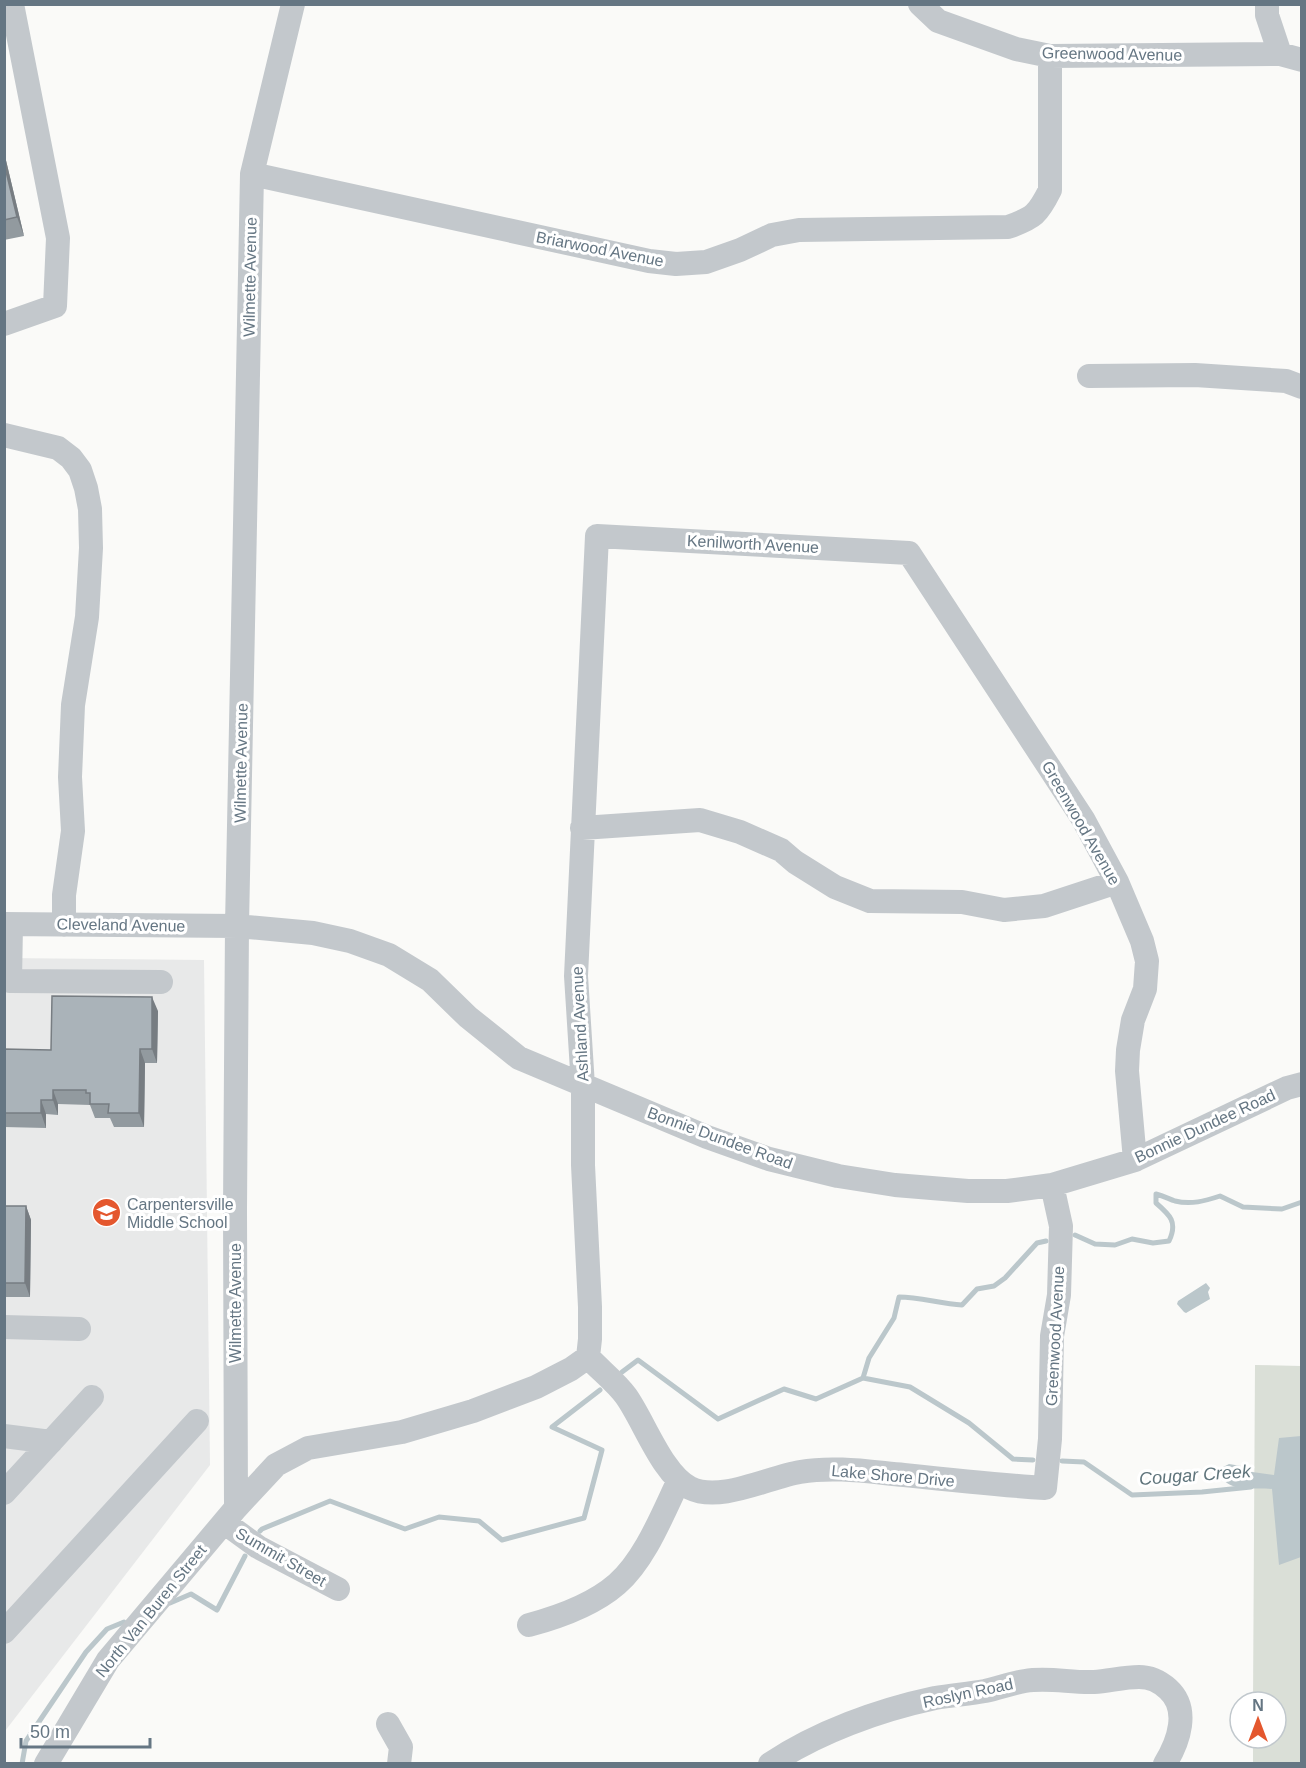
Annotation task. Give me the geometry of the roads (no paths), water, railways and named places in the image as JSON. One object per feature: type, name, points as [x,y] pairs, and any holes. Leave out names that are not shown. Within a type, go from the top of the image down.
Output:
[{"type":"street","points":[[4,324],[55,306],[58,238],[12,4]]},
{"type":"street","name":"Wilmette Avenue","points":[[230,1515],[235,1279],[237,926],[252,174],[293,4]]},
{"type":"street","name":"Greenwood Avenue","points":[[920,4],[938,21],[1016,49],[1050,56],[1291,57]]},
{"type":"street","points":[[1267,4],[1267,15],[1291,57]]},
{"type":"street","name":"Briarwood Avenue","points":[[252,174],[649,261],[676,264],[706,262],[772,235],[799,230],[1008,227],[1028,220],[1040,209],[1050,190],[1050,56]]},
{"type":"street","points":[[1089,376],[1195,375],[1286,381],[1302,387]]},
{"type":"street","points":[[4,435],[58,448],[72,458],[80,470],[90,509],[91,548],[87,617],[73,705],[70,777],[73,831],[64,895],[64,925]]},
{"type":"street","name":"Kenilworth Avenue","points":[[597,536],[909,553]]},
{"type":"street","name":"Ashland Avenue","points":[[588,1358],[590,1307],[583,1165],[583,1086],[576,976],[597,536]]},
{"type":"street","name":"Greenwood Avenue","points":[[909,553],[1083,819],[1117,882],[1142,941],[1147,961],[1145,989],[1133,1020],[1127,1071],[1135,1160]]},
{"type":"street","points":[[582,828],[700,820],[740,832],[780,850],[835,887],[870,901],[962,902],[1004,910],[1044,906],[1117,882]]},
{"type":"street","points":[[8,925],[8,981],[161,982]]},
{"type":"street","name":"Cleveland Avenue","points":[[8,925],[237,926]]},
{"type":"street","name":"Bonnie Dundee Road","points":[[237,926],[313,933],[350,941],[388,955],[430,980],[468,1017],[519,1058],[707,1137],[769,1159],[838,1176],[895,1185],[968,1191],[1007,1191],[1053,1185],[1135,1160],[1287,1088],[1302,1084]]},
{"type":"street","name":"Greenwood Avenue","points":[[1045,1488],[1050,1439],[1052,1336],[1059,1295],[1060,1272],[1061,1226],[1053,1185]]},
{"type":"street","points":[[4,1327],[79,1329]]},
{"type":"street","points":[[529,1625],[562,1616],[617,1584],[633,1566],[648,1543],[679,1480],[646,1434],[626,1396],[588,1358]]},
{"type":"street","name":"North Van Buren Street","points":[[46,1764],[108,1660],[230,1515],[276,1465],[308,1448],[402,1432],[473,1411],[536,1387],[588,1358]]},
{"type":"street","points":[[4,1493],[92,1397]]},
{"type":"street","points":[[4,1632],[197,1420]]},
{"type":"street","points":[[4,1436],[51,1442]]},
{"type":"street","name":"Lake Shore Drive","points":[[679,1480],[690,1488],[707,1493],[726,1492],[801,1472],[843,1469],[1045,1488]]},
{"type":"street","name":"Summit Street","points":[[230,1515],[258,1547],[338,1589]]},
{"type":"street","name":"Roslyn Road","points":[[770,1764],[792,1749],[874,1716],[934,1699],[1026,1681],[1059,1679],[1093,1682],[1140,1677],[1159,1680],[1172,1692],[1178,1702],[1181,1713],[1175,1747],[1165,1764]]},
{"type":"street","points":[[388,1724],[401,1747],[399,1764]]},
{"type":"waterway","points":[[1075,1235],[1095,1244],[1115,1245],[1132,1239],[1153,1243],[1169,1241],[1173,1224],[1169,1215],[1156,1203],[1156,1194],[1187,1203],[1220,1196],[1243,1207],[1282,1209],[1302,1202]]},
{"type":"waterway","points":[[863,1378],[869,1358],[894,1318],[899,1297],[962,1305],[977,1289],[994,1286],[1005,1278],[1037,1243],[1046,1241]]},
{"type":"waterway","points":[[622,1372],[638,1360],[718,1419],[784,1389],[816,1399],[863,1378],[910,1387],[969,1423],[1013,1459],[1033,1460]]},
{"type":"waterway","points":[[260,1531],[330,1501],[405,1529],[439,1517],[479,1521],[502,1540],[584,1518],[602,1450],[552,1427],[600,1390]]},
{"type":"waterway","name":"Cougar Creek","points":[[1062,1461],[1084,1462],[1132,1495],[1251,1487]]},
{"type":"waterway","points":[[170,1603],[191,1594],[217,1610],[245,1556]]},
{"type":"waterway","points":[[22,1764],[26,1741],[86,1652],[107,1629],[124,1622]]},
{"type":"place","name":"Carpentersville Middle School","points":[[106,1213]]}]
